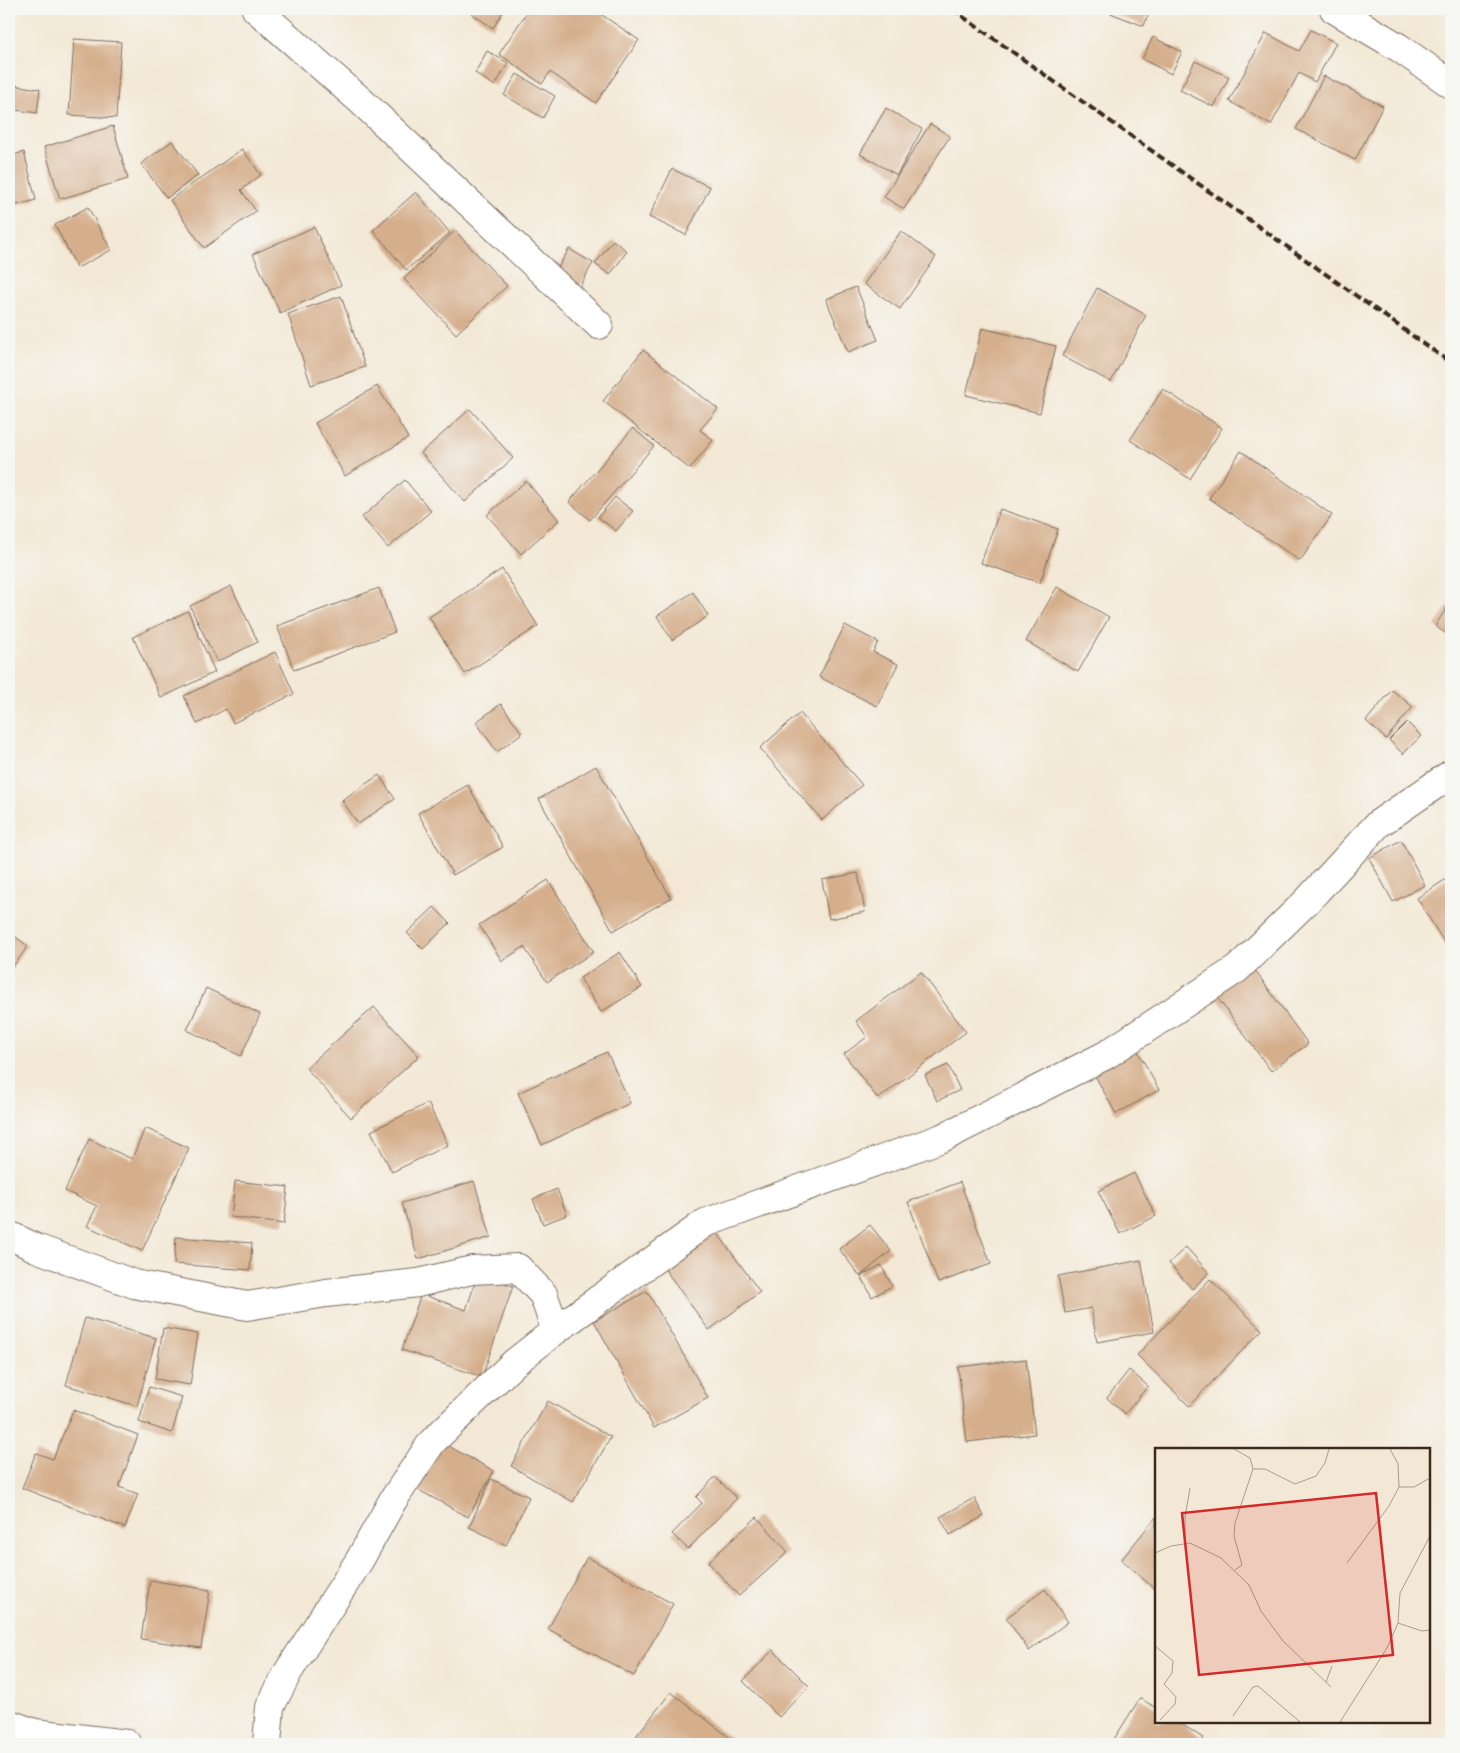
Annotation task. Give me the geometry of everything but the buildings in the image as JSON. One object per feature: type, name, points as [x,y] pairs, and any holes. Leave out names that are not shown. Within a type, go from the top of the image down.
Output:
[{"type":"street","points":[[256,9],[361,101],[599,325]]},
{"type":"street","points":[[1334,9],[1398,46],[1451,84]]},
{"type":"street","points":[[267,1744],[270,1707],[288,1672],[360,1561],[393,1500],[432,1442],[514,1364],[556,1330],[705,1223],[942,1138],[1106,1055],[1236,969],[1308,900],[1378,824],[1451,774]]},
{"type":"street","points":[[9,1235],[36,1248],[134,1284],[247,1306],[326,1293],[418,1282],[472,1270],[518,1268],[543,1294],[556,1330]]},
{"type":"street","points":[[9,1724],[35,1733],[127,1744]]},
{"type":"railway","points":[[952,9],[1451,363]]}]
